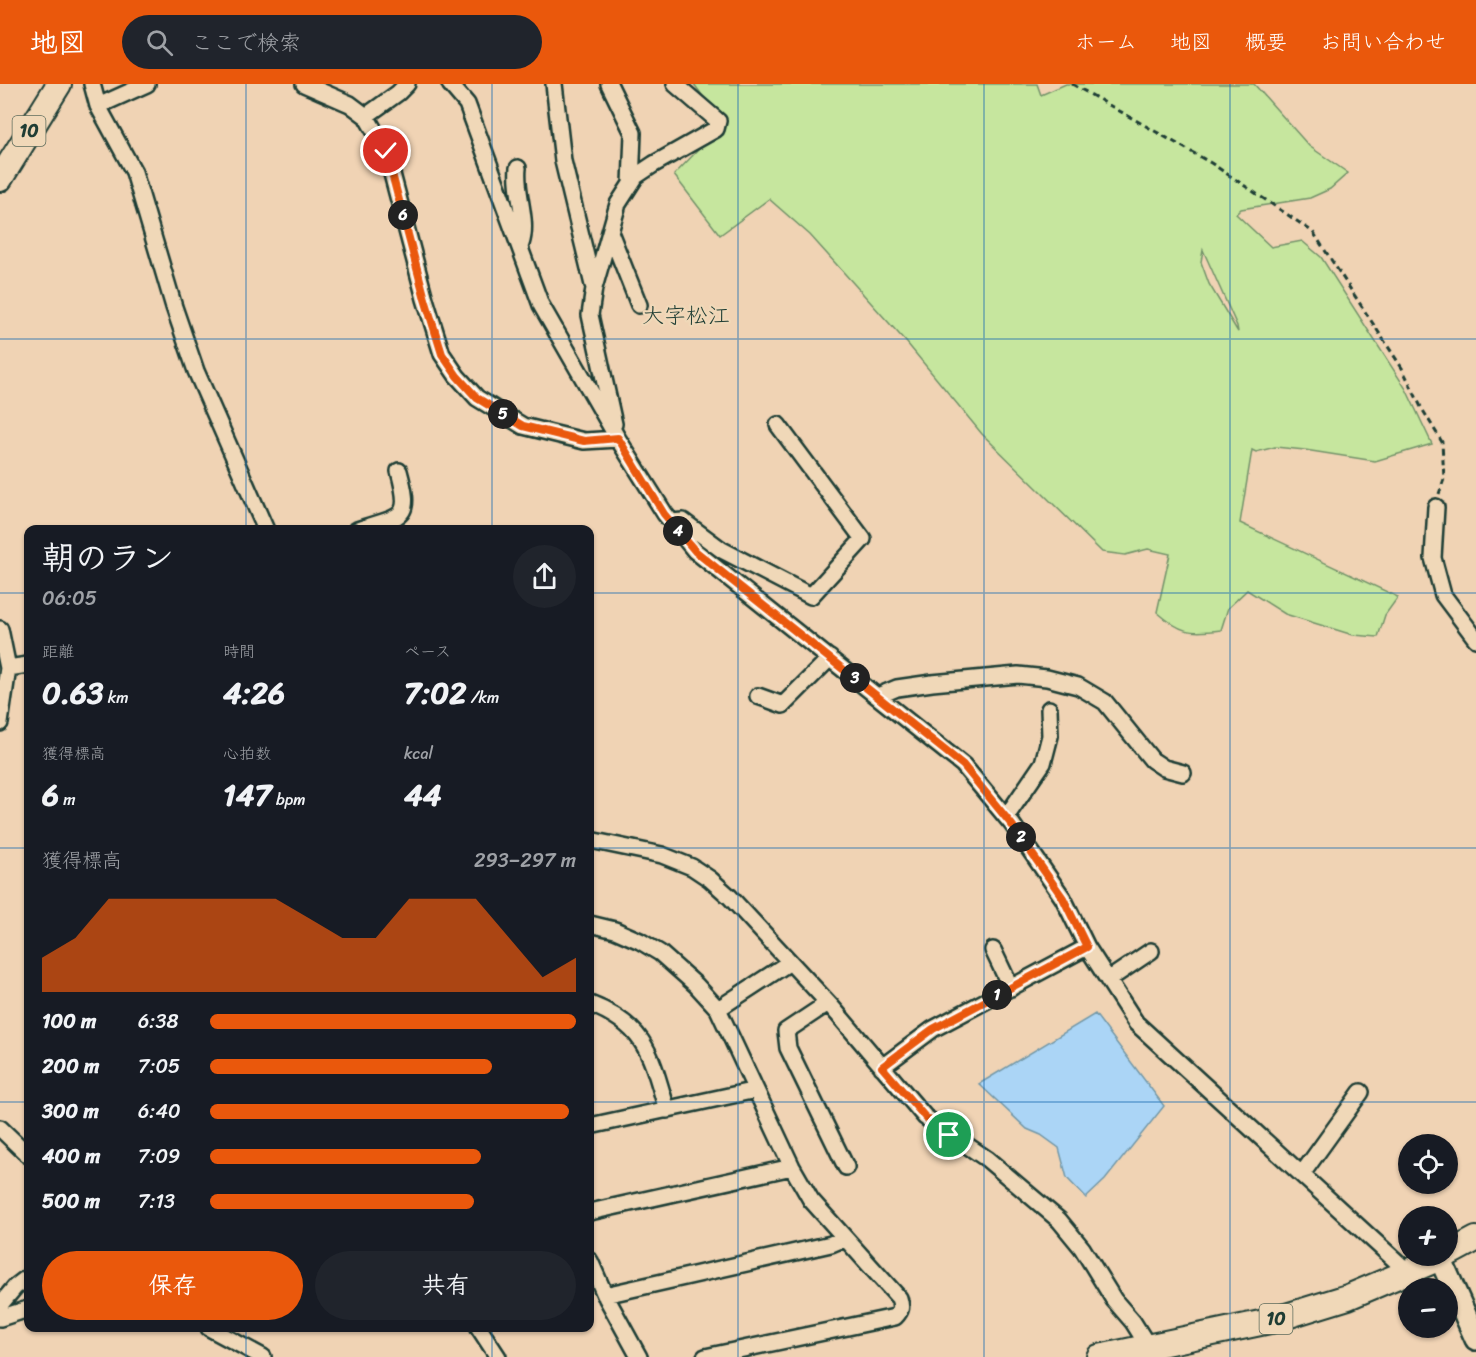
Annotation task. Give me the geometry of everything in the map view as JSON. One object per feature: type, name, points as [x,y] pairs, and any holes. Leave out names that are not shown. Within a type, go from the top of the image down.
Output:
[{"type":"highway","name":"10","points":[[0,179],[59,84]]},
{"type":"highway","name":"10","points":[[1458,1249],[1476,1239]]},
{"type":"highway","name":"10","points":[[1099,1357],[1270,1321],[1348,1297],[1419,1266]]},
{"type":"main road","points":[[1448,1266],[1476,1339]]},
{"type":"street","points":[[92,84],[98,106],[134,172],[174,307],[196,371],[264,525]]},
{"type":"street","points":[[98,106],[147,84]]},
{"type":"street","points":[[304,84],[350,104],[366,116],[386,151],[428,310],[442,354],[457,376],[477,398],[523,426],[584,441],[618,438]]},
{"type":"street","points":[[366,116],[407,84]]},
{"type":"street","points":[[450,84],[466,104],[541,305],[618,438],[671,522],[695,551],[963,765],[1006,817],[1063,898],[1087,947],[1136,1023],[1407,1271]]},
{"type":"street","points":[[554,84],[563,161],[594,288]]},
{"type":"street","points":[[609,84],[633,133],[631,184]]},
{"type":"street","points":[[618,438],[590,315],[594,288],[618,204],[636,176],[716,129],[717,121],[675,84]]},
{"type":"street","points":[[518,168],[517,179],[524,234],[520,247]]},
{"type":"street","points":[[610,232],[639,305]]},
{"type":"street","points":[[671,522],[683,521],[722,550],[811,596],[863,539],[777,425]]},
{"type":"street","points":[[372,525],[400,516],[405,508],[405,493],[399,471]]},
{"type":"street","points":[[1436,507],[1433,558],[1443,595],[1476,639]]},
{"type":"street","points":[[0,629],[8,668],[0,723]]},
{"type":"street","points":[[758,696],[783,705],[830,658]]},
{"type":"street","points":[[8,668],[24,666]]},
{"type":"street","points":[[878,696],[897,688],[932,683],[1017,675],[1047,678],[1078,686],[1106,702],[1152,760],[1164,768],[1183,773]]},
{"type":"street","points":[[1006,817],[1043,763],[1050,736],[1049,709]]},
{"type":"street","points":[[594,841],[662,855],[692,867],[730,897],[828,1003],[925,1117],[987,1159],[1059,1220],[1082,1248],[1114,1300],[1133,1322],[1148,1346]]},
{"type":"street","points":[[594,925],[615,930],[660,953],[696,985],[718,1009],[792,1167],[811,1200],[899,1298],[902,1305],[895,1317],[705,1357]]},
{"type":"street","points":[[882,1067],[933,1029],[1087,947]]},
{"type":"street","points":[[993,950],[1011,988]]},
{"type":"street","points":[[1108,980],[1151,951]]},
{"type":"street","points":[[718,1009],[790,962]]},
{"type":"street","points":[[828,1003],[786,1031],[788,1048],[846,1167]]},
{"type":"street","points":[[594,1006],[618,1018],[640,1037],[653,1062],[667,1110]]},
{"type":"street","points":[[594,1125],[756,1090]]},
{"type":"street","points":[[1302,1174],[1361,1092]]},
{"type":"street","points":[[0,1128],[24,1151]]},
{"type":"street","points":[[594,1211],[792,1167]]},
{"type":"street","points":[[605,1295],[831,1244],[845,1238]]},
{"type":"street","points":[[594,1270],[639,1357]]},
{"type":"street","points":[[0,1305],[24,1280]]},
{"type":"street","points":[[0,1318],[24,1310]]},
{"type":"street","points":[[216,1332],[263,1357]]},
{"type":"street","points":[[482,1332],[498,1357]]},
{"type":"path","points":[[1072,84],[1211,163],[1313,232],[1402,368],[1421,407],[1442,442],[1444,479],[1436,507]]},
{"type":"green space","points":[[694,84],[1037,84],[1041,95],[1066,84],[1254,84],[1309,146],[1348,173],[1330,189],[1310,198],[1241,209],[1236,214],[1271,247],[1302,241],[1321,257],[1406,389],[1432,444],[1375,461],[1275,447],[1256,452],[1252,450],[1240,523],[1398,597],[1385,615],[1378,637],[1353,635],[1285,614],[1247,590],[1228,608],[1221,630],[1193,632],[1179,628],[1165,619],[1157,612],[1170,554],[1148,549],[1125,555],[1102,552],[982,434],[907,343],[810,235],[769,199],[720,235],[674,175],[723,124]],"holes":[[[1203,250],[1238,332],[1209,284],[1201,262]]]},
{"type":"water","points":[[1095,1014],[1164,1106],[1105,1180],[1086,1198],[1067,1178],[1059,1148],[1041,1135],[1027,1129],[979,1084]]},
{"type":"district","name":"大字松江","points":[[686,315]]},
{"type":"route","points":[[386,151],[442,354],[457,376],[477,398],[523,426],[584,441],[618,438],[664,514],[695,551],[963,765],[1012,825],[1063,898],[1087,947],[933,1029],[882,1067],[925,1117],[949,1135]]}]
